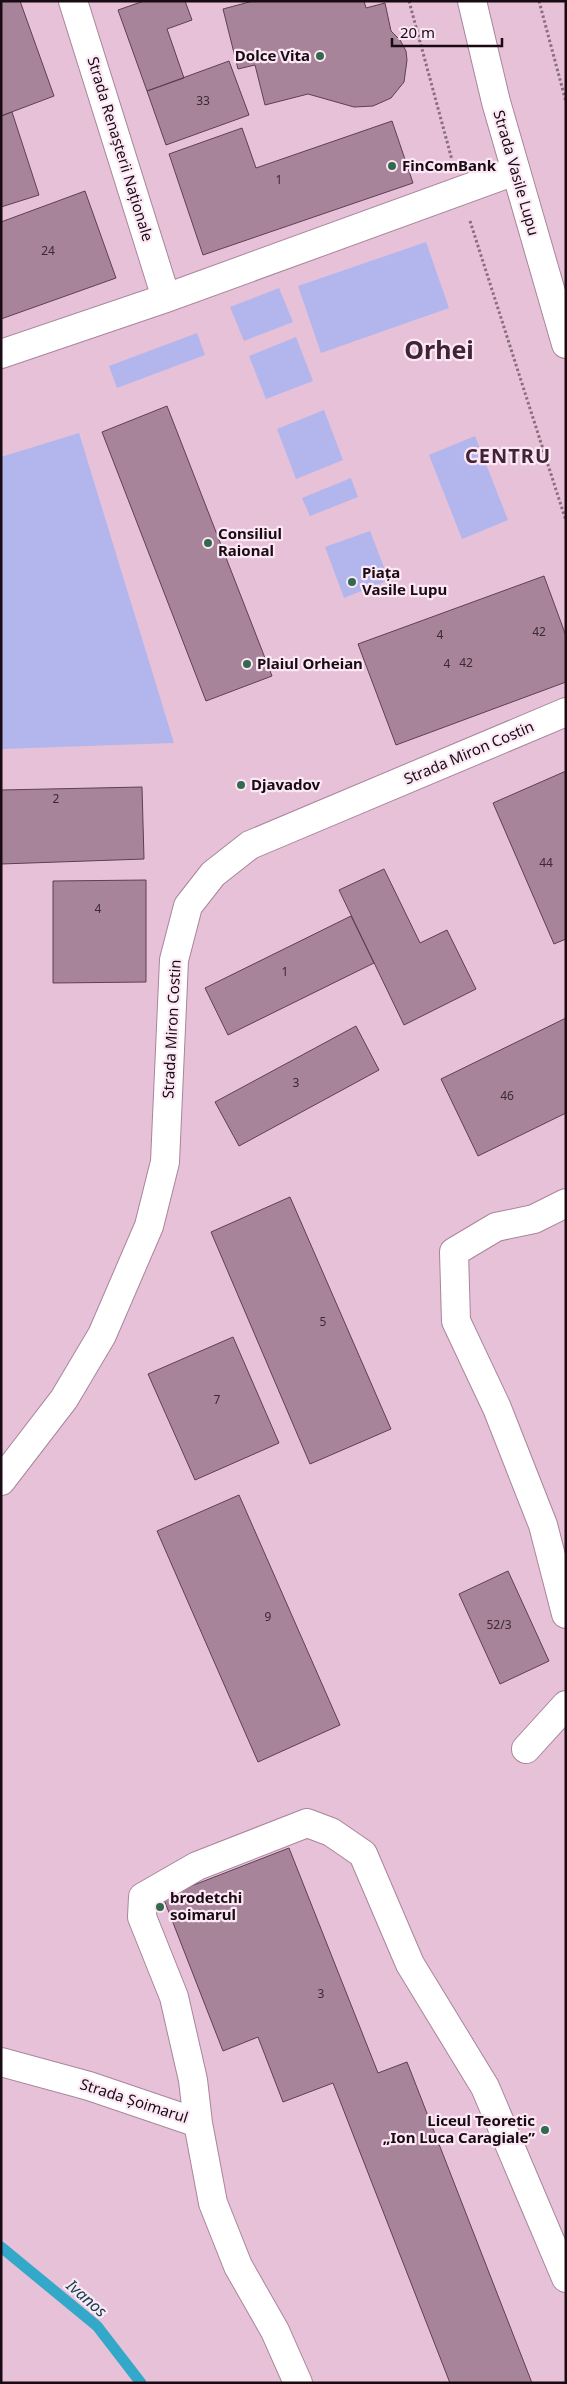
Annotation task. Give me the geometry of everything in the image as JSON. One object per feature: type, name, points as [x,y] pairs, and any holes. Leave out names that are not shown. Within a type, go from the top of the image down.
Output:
[{"type":"street","name":"Strada Renașterii Naționale","points":[[73,1],[166,298]]},
{"type":"street","name":"Strada Vasile Lupu","points":[[472,1],[496,102],[563,326]]},
{"type":"street","points":[[1,354],[166,298],[516,171]]},
{"type":"street","name":"Strada Miron Costin","points":[[1,1481],[64,1399],[102,1335],[149,1226],[165,1162],[174,960],[188,906],[213,874],[250,845],[566,712]]},
{"type":"street","points":[[566,1203],[534,1219],[496,1227],[454,1252],[456,1321],[497,1408],[543,1525],[566,1614]]},
{"type":"street","points":[[526,1750],[566,1705]]},
{"type":"street","points":[[198,2123],[193,2080],[174,1997],[142,1917],[143,1897],[197,1866],[307,1823],[331,1832],[363,1854],[410,1964],[485,2087],[566,2278]]},
{"type":"street","name":"Strada Șoimarul","points":[[1,2062],[89,2086],[198,2123],[213,2203],[238,2266],[276,2331],[298,2383]]},
{"type":"path","points":[[409,1],[460,192],[566,521]]},
{"type":"path","points":[[539,1],[566,102]]},
{"type":"shaded area","points":[[426,242],[449,308],[321,353],[298,286]]},
{"type":"shaded area","points":[[279,288],[293,322],[244,341],[230,307]]},
{"type":"shaded area","points":[[197,333],[205,355],[117,388],[109,366]]},
{"type":"shaded area","points":[[296,337],[313,381],[266,399],[249,356]]},
{"type":"shaded area","points":[[324,410],[343,460],[296,479],[277,429]]},
{"type":"shaded area","points":[[79,433],[174,743],[1,749],[1,457]]},
{"type":"shaded area","points":[[475,436],[508,520],[462,539],[429,455]]},
{"type":"shaded area","points":[[351,478],[358,497],[310,516],[302,498]]},
{"type":"shaded area","points":[[370,531],[389,580],[344,598],[325,547]]},
{"type":"building","points":[[1,1],[20,1],[54,96],[1,116]]},
{"type":"building","points":[[144,1],[185,1],[192,20],[167,29],[184,78],[147,91],[118,10]]},
{"type":"building","name":"Dolce Vita","points":[[253,1],[364,1],[366,8],[385,3],[391,31],[400,40],[406,51],[407,60],[404,82],[391,98],[373,106],[354,107],[308,94],[265,105],[255,65],[238,69],[223,9]]},
{"type":"building","points":[[229,61],[249,115],[166,145],[147,91]]},
{"type":"building","points":[[12,112],[39,195],[1,207],[1,116]]},
{"type":"building","points":[[392,121],[413,183],[203,255],[169,154],[242,128],[256,168]]},
{"type":"building","points":[[85,191],[116,278],[1,319],[1,222]]},
{"type":"building","points":[[167,406],[272,676],[206,701],[102,432]]},
{"type":"building","points":[[544,576],[566,636],[566,682],[396,745],[358,644]]},
{"type":"building","points":[[566,771],[566,939],[554,944],[493,803]]},
{"type":"building","points":[[142,787],[144,859],[1,864],[1,790]]},
{"type":"building","points":[[384,869],[420,943],[447,930],[476,989],[404,1025],[339,890]]},
{"type":"building","points":[[146,880],[146,982],[53,983],[53,881]]},
{"type":"building","points":[[351,916],[374,963],[228,1035],[205,988]]},
{"type":"building","points":[[566,1018],[566,1113],[478,1156],[441,1079]]},
{"type":"building","points":[[356,1026],[379,1070],[239,1146],[215,1102]]},
{"type":"building","points":[[290,1197],[391,1429],[310,1464],[211,1232]]},
{"type":"building","points":[[233,1337],[279,1443],[195,1480],[148,1374]]},
{"type":"building","points":[[239,1495],[340,1725],[258,1762],[157,1531]]},
{"type":"building","points":[[508,1571],[549,1661],[500,1684],[459,1594]]},
{"type":"building","points":[[289,1848],[378,2073],[407,2062],[532,2383],[450,2383],[333,2083],[283,2102],[258,2037],[223,2051],[163,1897]]},
{"type":"waterway","name":"Ivanos","points":[[1,2247],[97,2326],[141,2383]]},
{"type":"place","name":"Dolce Vita","points":[[320,56]]},
{"type":"place","name":"FinComBank","points":[[392,166]]},
{"type":"place","name":"Consiliul Raional","points":[[208,543]]},
{"type":"place","name":"Piața Vasile Lupu","points":[[352,582]]},
{"type":"place","name":"Plaiul Orheian","points":[[247,664]]},
{"type":"place","name":"Djavadov","points":[[241,785]]},
{"type":"place","name":"brodetchi soimarul","points":[[160,1907]]},
{"type":"place","name":"Liceul Teoretic „Ion Luca Caragiale”","points":[[545,2130]]},
{"type":"district","name":"Orhei","points":[[439,350]]},
{"type":"district","name":"CENTRU","points":[[508,456]]}]
